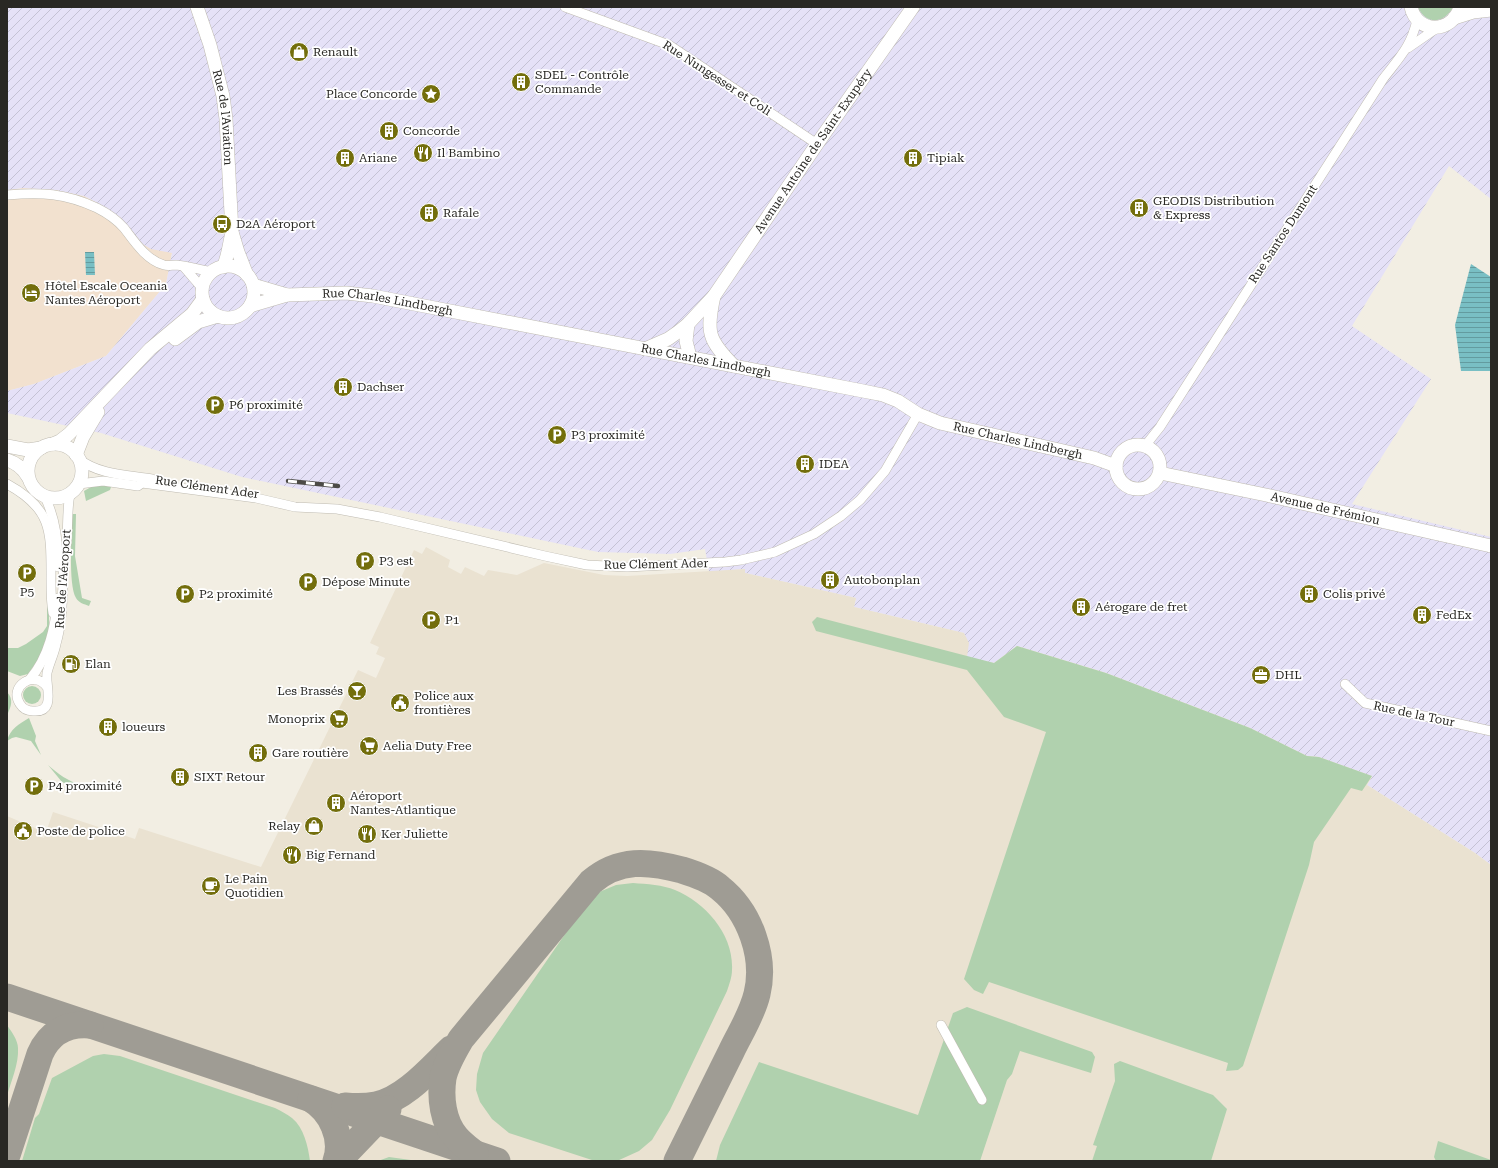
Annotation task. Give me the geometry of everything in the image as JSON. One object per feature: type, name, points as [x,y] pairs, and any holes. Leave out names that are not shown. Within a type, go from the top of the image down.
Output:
[{"type":"main road","name":"Rue de l'Aviation","points":[[197,7],[212,51],[223,96],[227,126],[232,232],[238,252],[250,280]]},
{"type":"main road","name":"Avenue Antoine de Saint-Exupéry","points":[[645,348],[668,339],[688,324],[714,296],[817,144],[913,7]]},
{"type":"main road","points":[[1412,12],[1427,26],[1437,28],[1446,25],[1457,13],[1491,10]]},
{"type":"main road","name":"Rue de l'Aviation","points":[[218,269],[226,261],[232,232]]},
{"type":"main road","points":[[77,457],[89,427],[117,385],[150,349],[192,314],[203,294],[204,282],[218,269],[236,268],[250,280],[254,292],[250,306],[242,314],[237,317],[224,318],[209,310],[203,294]]},
{"type":"main road","name":"Rue Charles Lindbergh","points":[[250,280],[286,295]]},
{"type":"main road","name":"Rue Charles Lindbergh","points":[[250,306],[286,295],[346,293],[373,296],[883,395],[898,401],[929,419],[952,426],[1094,458],[1116,466]]},
{"type":"main road","name":"Avenue Antoine de Saint-Exupéry","points":[[714,296],[710,315],[712,337],[719,351],[734,366]]},
{"type":"main road","points":[[137,364],[155,354],[198,322],[218,316]]},
{"type":"main road","points":[[688,324],[686,341],[693,358],[702,354],[707,348],[712,337]]},
{"type":"main road","points":[[28,477],[29,464],[35,452],[60,441],[69,434],[108,391],[117,385]]},
{"type":"main road","points":[[7,446],[28,450],[47,446],[66,447],[77,457],[82,469],[79,484],[70,494],[55,499],[45,497],[32,487],[28,477],[19,466],[14,462],[7,460]]},
{"type":"main road","points":[[1132,446],[1145,446],[1151,449],[1159,460],[1160,473],[1157,480],[1152,485],[1138,490],[1131,489],[1120,480],[1116,474],[1117,460],[1125,449],[1132,446]]},
{"type":"main road","name":"Avenue de Frémiou","points":[[1160,473],[1266,495],[1491,546]]},
{"type":"street","name":"Rue Nungesser et Coli","points":[[565,7],[669,44],[817,144]]},
{"type":"street","name":"Rue Santos Dumont","points":[[1145,446],[1160,426],[1383,79],[1407,49],[1414,32],[1412,12]]},
{"type":"street","points":[[1407,49],[1437,28]]},
{"type":"street","points":[[7,195],[45,193],[66,196],[86,203],[105,212],[118,221],[139,248],[164,265],[218,269]]},
{"type":"street","points":[[184,267],[203,294]]},
{"type":"street","name":"Rue Clément Ader","points":[[77,457],[86,465],[111,473],[323,505],[587,565],[628,567],[701,564],[741,560],[775,552],[814,534],[841,516],[860,500],[884,471],[918,414]]},
{"type":"street","name":"Rue Clément Ader","points":[[79,484],[103,481],[138,486],[142,483],[256,498],[295,507],[337,509]]},
{"type":"street","points":[[7,484],[31,499],[44,514],[51,550],[51,603],[55,620]]},
{"type":"street","name":"Rue de l'Aéroport","points":[[45,497],[52,512],[57,542],[58,600],[48,648],[34,674],[30,680],[20,686],[17,695],[20,704],[27,710],[35,712],[41,710],[46,705],[50,696],[47,687],[47,673],[62,621],[64,559],[67,542],[67,512],[70,494]]},
{"type":"street","points":[[30,680],[35,679],[41,681],[47,687]]},
{"type":"street","name":"Rue de la Tour","points":[[1345,684],[1365,703],[1491,731]]},
{"type":"street","points":[[941,1025],[982,1100]]},
{"type":"shaded area","points":[[7,7],[1491,7],[1491,199],[1449,166],[1352,326],[1431,379],[1352,504],[1491,537],[1491,865],[1475,853],[1367,785],[1372,777],[1319,757],[1307,756],[1250,728],[1106,673],[1017,646],[994,663],[966,657],[964,633],[854,607],[856,598],[745,573],[745,569],[709,572],[705,549],[670,554],[598,552],[242,477],[101,433],[7,413],[7,391],[34,384],[106,356],[166,284],[172,253],[151,249],[139,242],[120,217],[84,196],[56,190],[23,188],[7,190]]},
{"type":"shaded area","points":[[23,188],[56,190],[84,196],[110,210],[164,251],[172,252],[166,284],[106,356],[34,384],[7,391],[7,190]]},
{"type":"shaded area","name":"Aéroport Nantes-Atlantique","points":[[426,547],[450,560],[448,567],[461,574],[465,567],[484,576],[488,570],[517,575],[544,563],[604,575],[627,576],[745,569],[745,573],[856,598],[854,607],[964,633],[969,643],[967,657],[994,663],[1017,646],[1106,673],[1250,728],[1307,756],[1319,757],[1372,776],[1367,785],[1475,853],[1491,865],[1491,1161],[7,1161],[7,816],[35,828],[38,830],[39,836],[44,838],[53,812],[135,839],[139,828],[261,867],[358,670],[376,678],[385,658],[376,654],[379,647],[370,643],[414,550],[422,554]]},
{"type":"green space","points":[[1418,7],[1453,7],[1450,12],[1441,19],[1430,20],[1421,13]]},
{"type":"green space","points":[[102,485],[111,487],[110,490],[86,501],[84,491],[91,487]]},
{"type":"green space","points":[[72,514],[76,514],[75,556],[82,598],[91,601],[89,606],[76,598],[72,582]]},
{"type":"green space","points":[[47,604],[49,604],[49,629],[40,657],[28,674],[20,676],[7,671],[7,648],[18,648],[43,632],[47,626]]},
{"type":"green space","points":[[817,617],[994,663],[1017,646],[1106,673],[1250,728],[1307,756],[1319,757],[1372,776],[1362,791],[1351,788],[1314,842],[1309,865],[1243,1066],[1238,1070],[1226,1071],[1228,1063],[989,982],[983,994],[974,990],[964,979],[1046,732],[1004,717],[967,670],[816,631],[812,622]]},
{"type":"green space","points":[[32,686],[38,689],[41,695],[38,701],[32,704],[26,701],[23,695],[26,689]]},
{"type":"green space","points":[[7,692],[11,697],[11,706],[7,715]]},
{"type":"green space","points":[[29,718],[36,736],[35,741],[41,755],[31,741],[16,737],[7,741],[10,733],[18,725]]},
{"type":"green space","points":[[48,765],[63,777],[81,785],[79,790],[62,782]]},
{"type":"green space","points":[[633,883],[670,888],[697,903],[707,912],[723,933],[728,945],[731,957],[732,975],[727,991],[670,1110],[652,1140],[639,1151],[617,1161],[595,1161],[509,1133],[492,1119],[480,1102],[476,1090],[477,1074],[483,1053],[592,895],[616,885]]},
{"type":"green space","points":[[967,1007],[1092,1052],[1095,1057],[1091,1073],[1020,1051],[1012,1074],[1007,1080],[980,1161],[716,1161],[720,1145],[759,1062],[918,1115],[953,1013]]},
{"type":"green space","points":[[7,1025],[16,1039],[18,1054],[7,1096]]},
{"type":"green space","points":[[104,1054],[120,1056],[279,1110],[292,1118],[300,1127],[307,1143],[310,1161],[22,1161],[35,1118],[39,1114],[52,1078],[93,1056]]},
{"type":"green space","points":[[1120,1061],[1213,1095],[1227,1109],[1211,1161],[1092,1161],[1097,1146],[1093,1145],[1115,1081],[1114,1064]]},
{"type":"green space","points":[[1438,1141],[1491,1161],[1436,1161],[1434,1157]]},
{"type":"green space","points":[[389,1157],[418,1161],[378,1161]]},
{"type":"water","points":[[85,252],[94,252],[95,275],[86,275]]},
{"type":"water","points":[[1471,264],[1491,277],[1491,371],[1461,371],[1455,325]]},
{"type":"taxiway","points":[[475,1154],[461,1142],[452,1131],[445,1117],[442,1102],[444,1073],[450,1058],[461,1039],[591,882],[602,874],[623,865],[646,864],[670,867],[697,875],[707,879],[720,888],[740,909],[747,922],[753,936],[759,965],[757,994],[746,1024],[734,1045],[677,1161]]},
{"type":"taxiway","points":[[7,997],[497,1161]]},
{"type":"taxiway","points":[[7,1155],[40,1054],[48,1040],[66,1028],[90,1025]]},
{"type":"taxiway","points":[[345,1106],[361,1107],[387,1102],[417,1082],[451,1049]]},
{"type":"taxiway","points":[[311,1099],[318,1104],[330,1118],[334,1126],[338,1143],[336,1161]]},
{"type":"taxiway","points":[[338,1161],[388,1109]]},
{"type":"railway","points":[[288,481],[338,486]]},
{"type":"place","name":"Renault","points":[[299,52]]},
{"type":"place","name":"SDEL - Contrôle Commande","points":[[521,82]]},
{"type":"place","name":"Place Concorde","points":[[431,94]]},
{"type":"place","name":"Concorde","points":[[389,131]]},
{"type":"place","name":"Il Bambino","points":[[423,153]]},
{"type":"place","name":"Ariane","points":[[345,158]]},
{"type":"place","name":"Tipiak","points":[[913,158]]},
{"type":"place","name":"GEODIS Distribution & Express","points":[[1139,208]]},
{"type":"place","name":"Rafale","points":[[429,213]]},
{"type":"place","name":"D2A Aéroport","points":[[222,224]]},
{"type":"place","name":"Hôtel Escale Oceania Nantes Aéroport","points":[[31,293]]},
{"type":"place","name":"Dachser","points":[[343,387]]},
{"type":"place","name":"P6 proximité","points":[[215,405]]},
{"type":"place","name":"P3 proximité","points":[[557,435]]},
{"type":"place","name":"IDEA","points":[[805,464]]},
{"type":"place","name":"P3 est","points":[[365,561]]},
{"type":"place","name":"P5","points":[[27,573]]},
{"type":"place","name":"Autobonplan","points":[[830,580]]},
{"type":"place","name":"Dépose Minute","points":[[308,582]]},
{"type":"place","name":"P2 proximité","points":[[185,594]]},
{"type":"place","name":"Colis privé","points":[[1309,594]]},
{"type":"place","name":"Aérogare de fret","points":[[1081,607]]},
{"type":"place","name":"FedEx","points":[[1422,615]]},
{"type":"place","name":"P1","points":[[431,620]]},
{"type":"place","name":"Elan","points":[[71,664]]},
{"type":"place","name":"DHL","points":[[1261,675]]},
{"type":"place","name":"Les Brassés","points":[[357,691]]},
{"type":"place","name":"Police aux frontières","points":[[400,703]]},
{"type":"place","name":"Monoprix","points":[[339,719]]},
{"type":"place","name":"loueurs","points":[[108,727]]},
{"type":"place","name":"Aelia Duty Free","points":[[369,746]]},
{"type":"place","name":"Gare routière","points":[[258,753]]},
{"type":"place","name":"SIXT Retour","points":[[180,777]]},
{"type":"place","name":"P4 proximité","points":[[34,786]]},
{"type":"place","name":"Aéroport Nantes-Atlantique","points":[[336,803]]},
{"type":"place","name":"Relay","points":[[314,826]]},
{"type":"place","name":"Poste de police","points":[[23,831]]},
{"type":"place","name":"Ker Juliette","points":[[367,834]]},
{"type":"place","name":"Big Fernand","points":[[292,855]]},
{"type":"place","name":"Le Pain Quotidien","points":[[211,886]]}]
